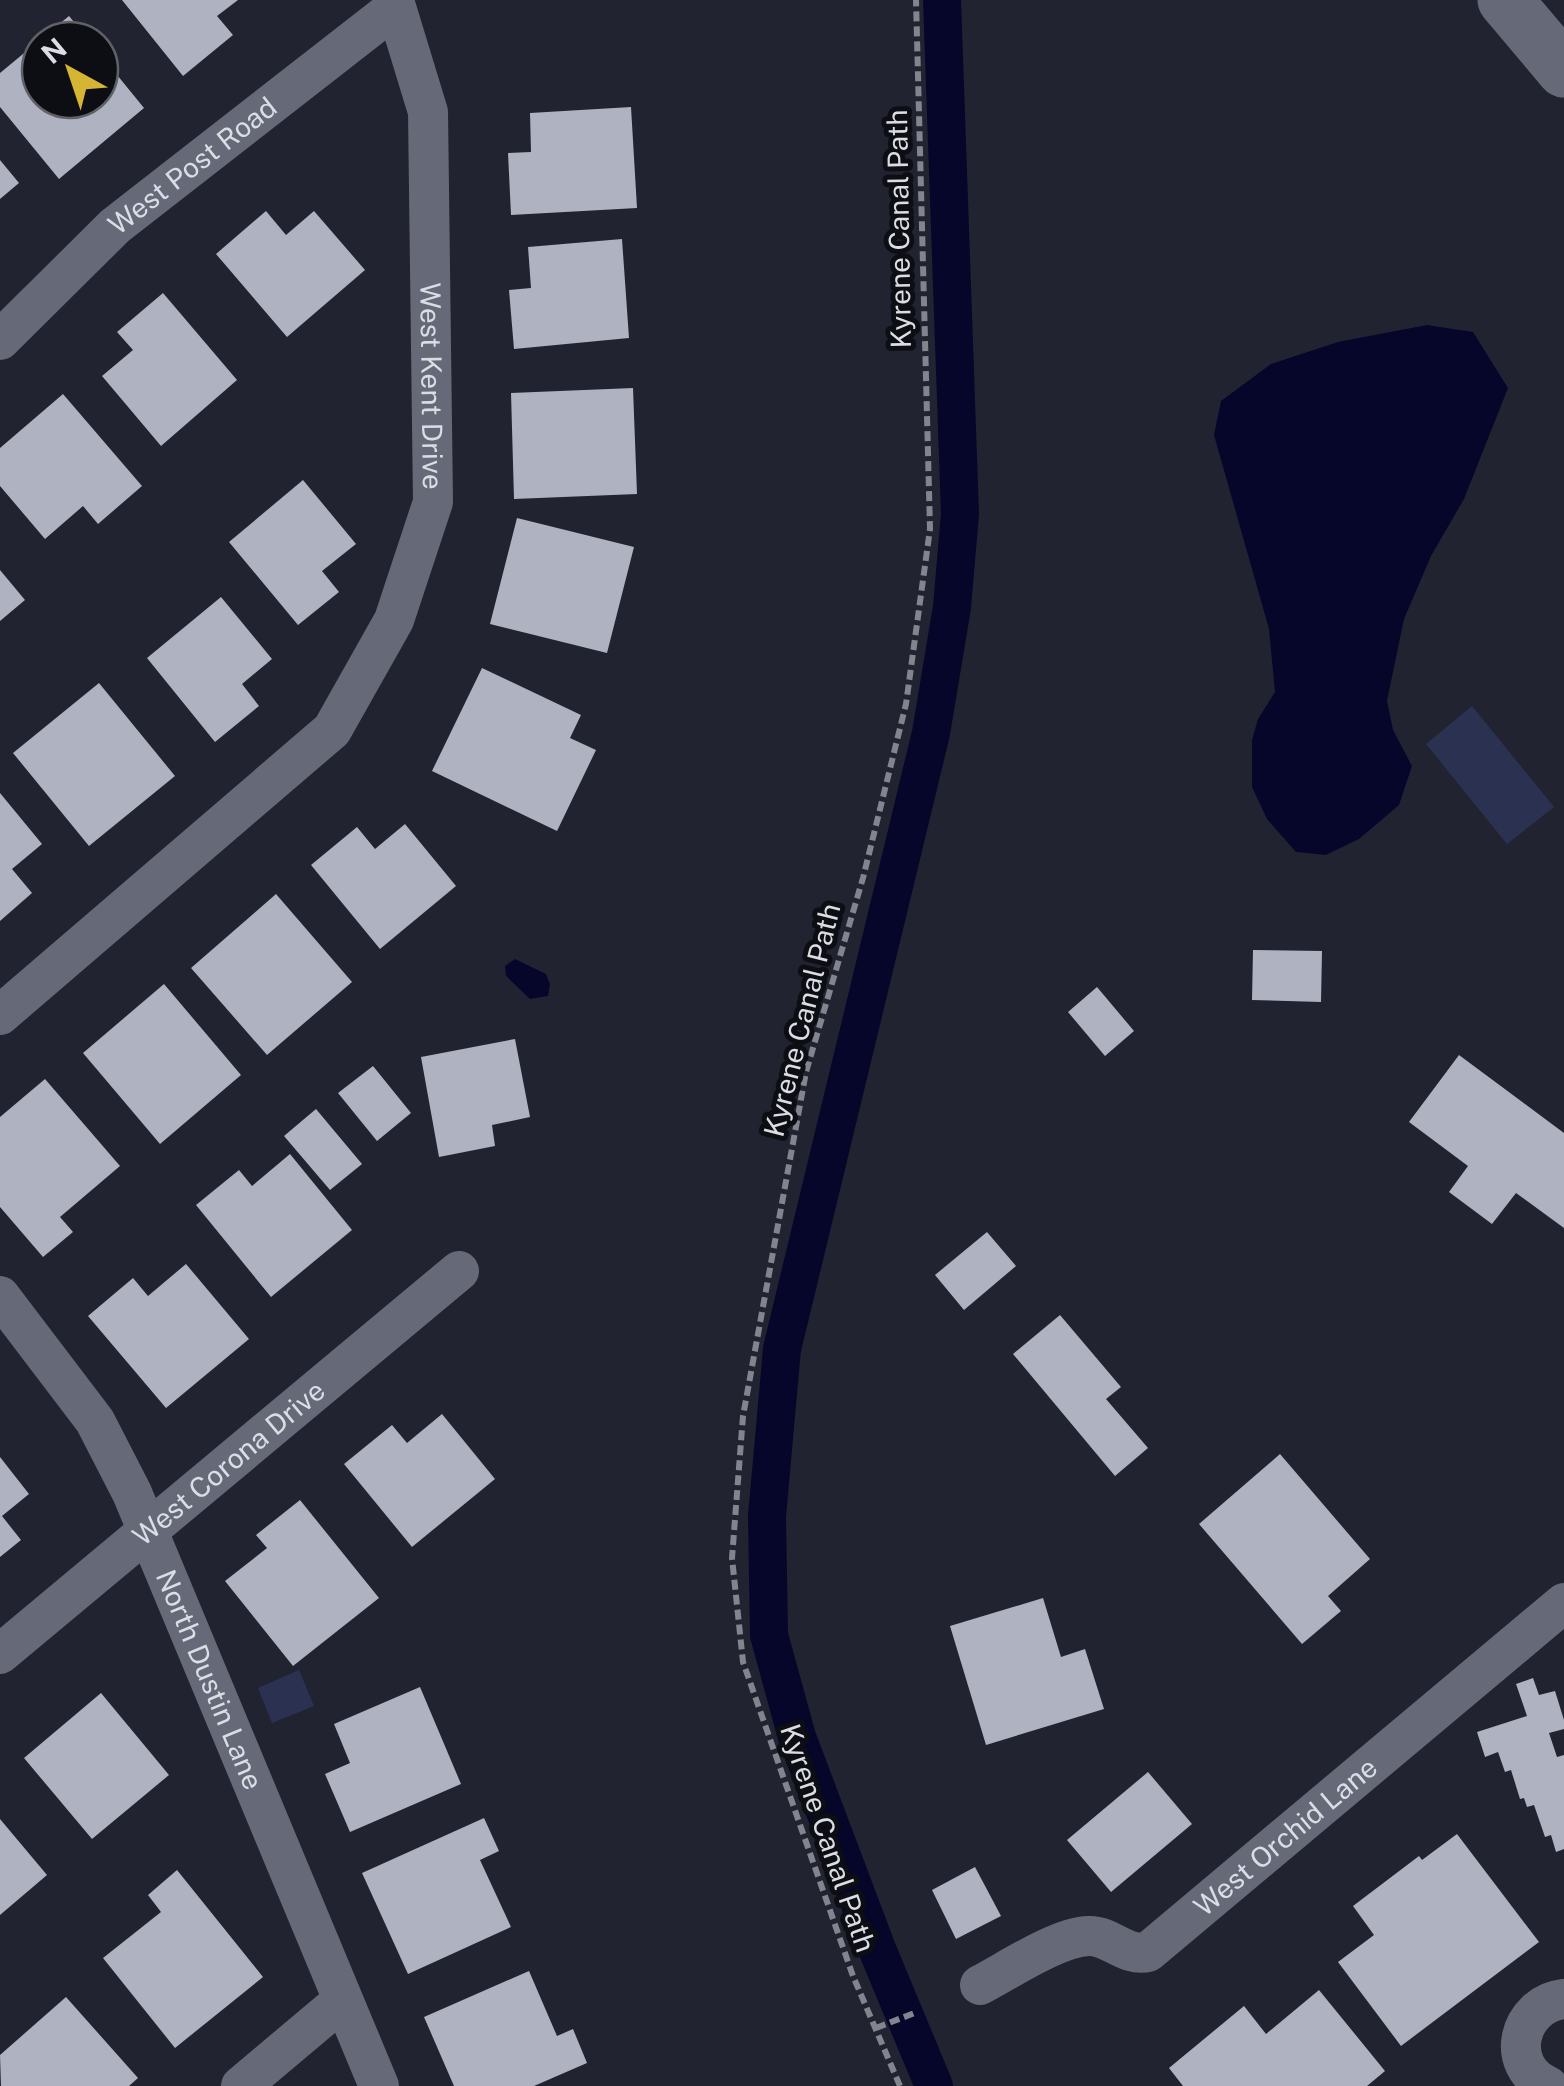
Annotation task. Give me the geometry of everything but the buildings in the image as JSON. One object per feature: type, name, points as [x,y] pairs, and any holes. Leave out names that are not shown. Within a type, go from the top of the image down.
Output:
[{"type":"main road","points":[[1505,0],[1564,70]]},
{"type":"street","name":"West Post Road","points":[[0,340],[115,226],[396,7]]},
{"type":"street","name":"West Kent Drive","points":[[0,1016],[332,730],[394,620],[433,502],[428,112],[396,7]]},
{"type":"street","name":"West Corona Drive","points":[[0,1654],[458,1271]]},
{"type":"street","name":"North Dustin Lane","points":[[0,1296],[95,1421],[148,1528],[378,2086]]},
{"type":"street","name":"West Orchid Lane","points":[[980,1985],[1067,1940],[1092,1935],[1136,1955],[1148,1952],[1564,1603]]},
{"type":"street","points":[[1530,2082],[1522,2059],[1523,2028],[1544,2004],[1564,2000]]},
{"type":"street","points":[[241,2086],[342,2001]]},
{"type":"path","name":"Kyrene Canal Path","points":[[900,2086],[853,1976],[742,1662],[732,1558],[743,1416],[806,1072],[863,878],[906,704],[930,530],[916,0]]},
{"type":"path","points":[[876,2028],[917,2012]]},
{"type":"shaded area","points":[[1427,325],[1473,332],[1508,388],[1464,499],[1431,556],[1404,619],[1387,701],[1393,730],[1412,766],[1399,805],[1359,839],[1326,855],[1296,852],[1267,819],[1252,787],[1252,740],[1258,719],[1275,692],[1269,629],[1214,435],[1221,401],[1271,364],[1338,342]]},
{"type":"shaded area","points":[[1472,706],[1554,807],[1507,844],[1426,744]]},
{"type":"shaded area","points":[[515,959],[546,974],[550,984],[548,996],[530,999],[506,976],[505,966]]},
{"type":"shaded area","points":[[299,1670],[314,1706],[272,1723],[258,1688]]},
{"type":"waterway","points":[[934,2086],[797,1737],[769,1635],[767,1516],[782,1349],[931,733],[952,607],[960,514],[942,0]]}]
